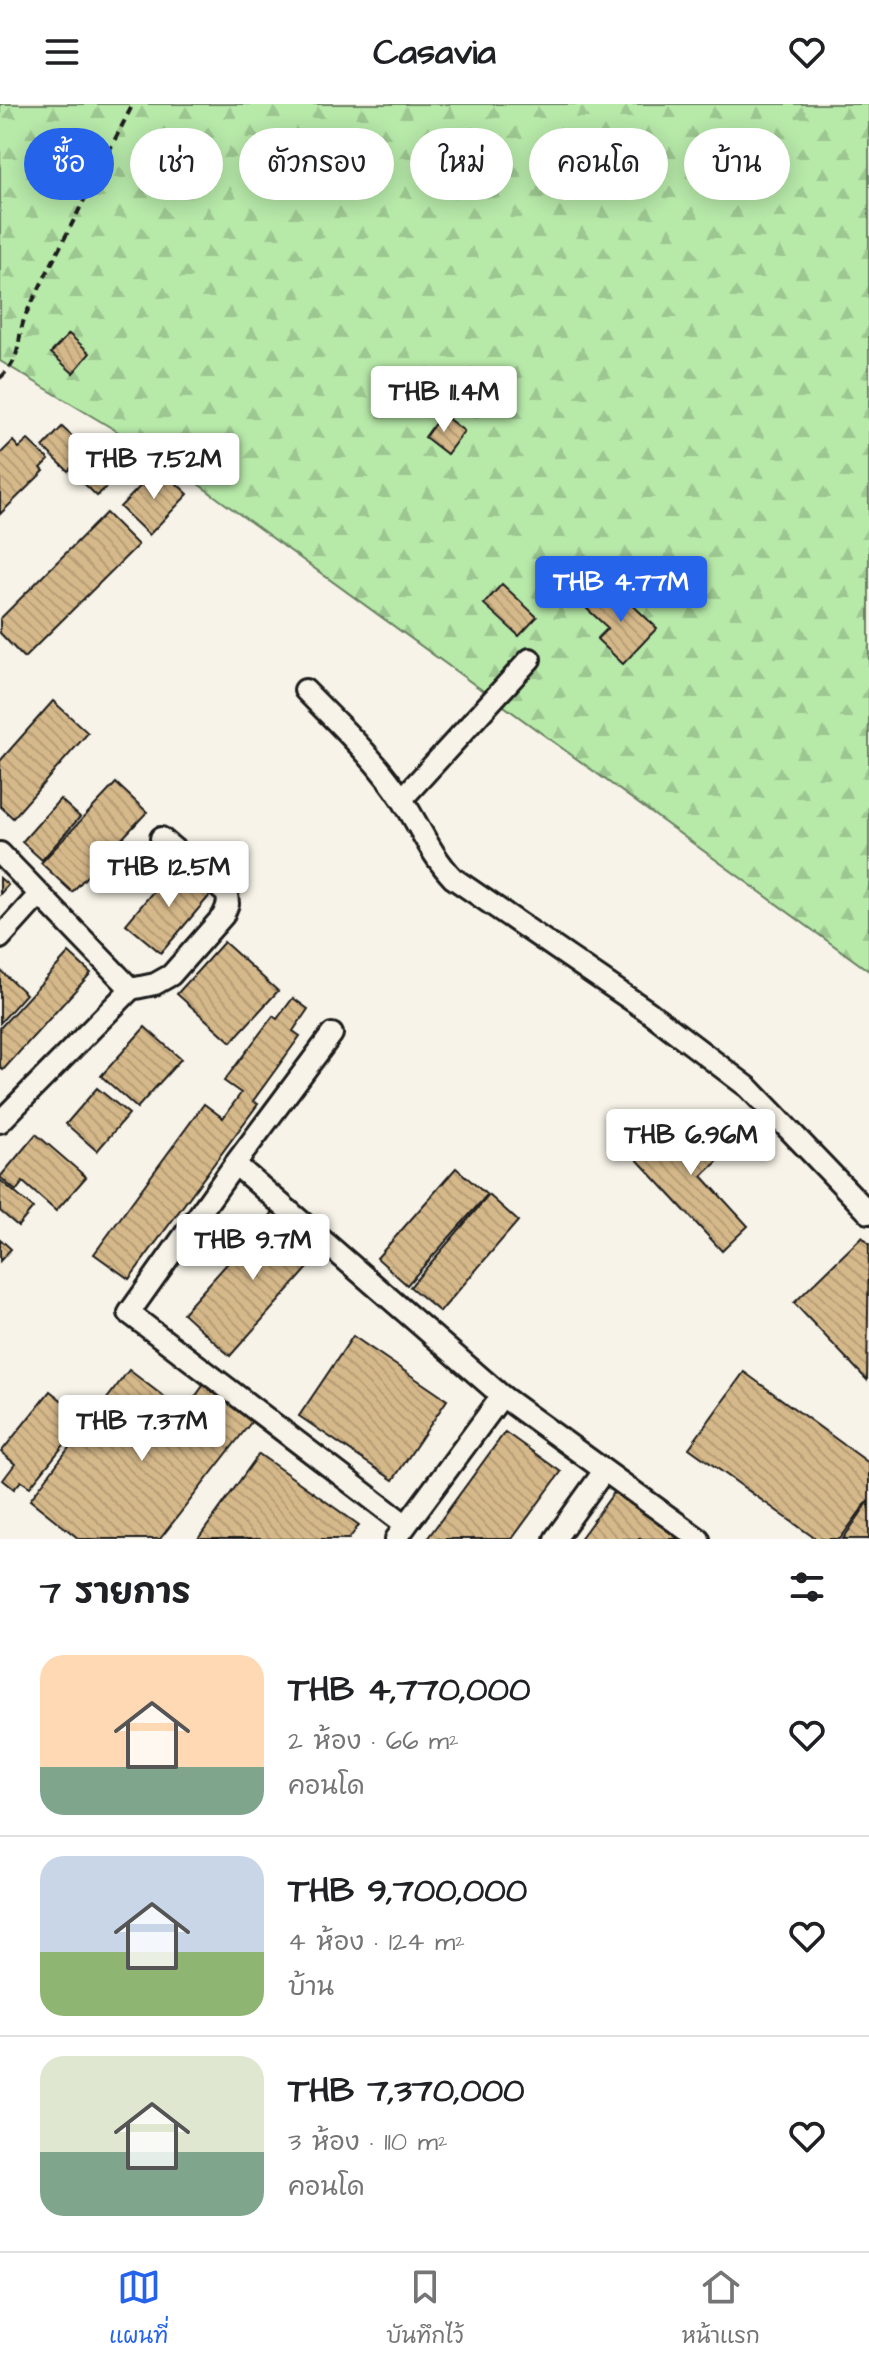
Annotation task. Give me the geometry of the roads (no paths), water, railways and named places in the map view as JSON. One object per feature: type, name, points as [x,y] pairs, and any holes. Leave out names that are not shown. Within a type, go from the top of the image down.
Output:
[{"type":"street","points":[[402,799],[530,659]]},
{"type":"street","points":[[305,690],[356,743],[402,799],[426,842],[453,878],[649,1012],[749,1088],[869,1213]]},
{"type":"street","points":[[0,1122],[131,989],[155,984],[171,975],[223,916],[228,904],[227,894],[161,838]]},
{"type":"street","points":[[0,853],[131,989]]},
{"type":"street","points":[[0,938],[39,895]]},
{"type":"street","points":[[332,1034],[129,1313],[401,1532],[502,1396]]},
{"type":"street","points":[[235,1164],[502,1396],[699,1539]]},
{"type":"street","points":[[555,1539],[604,1471]]}]
